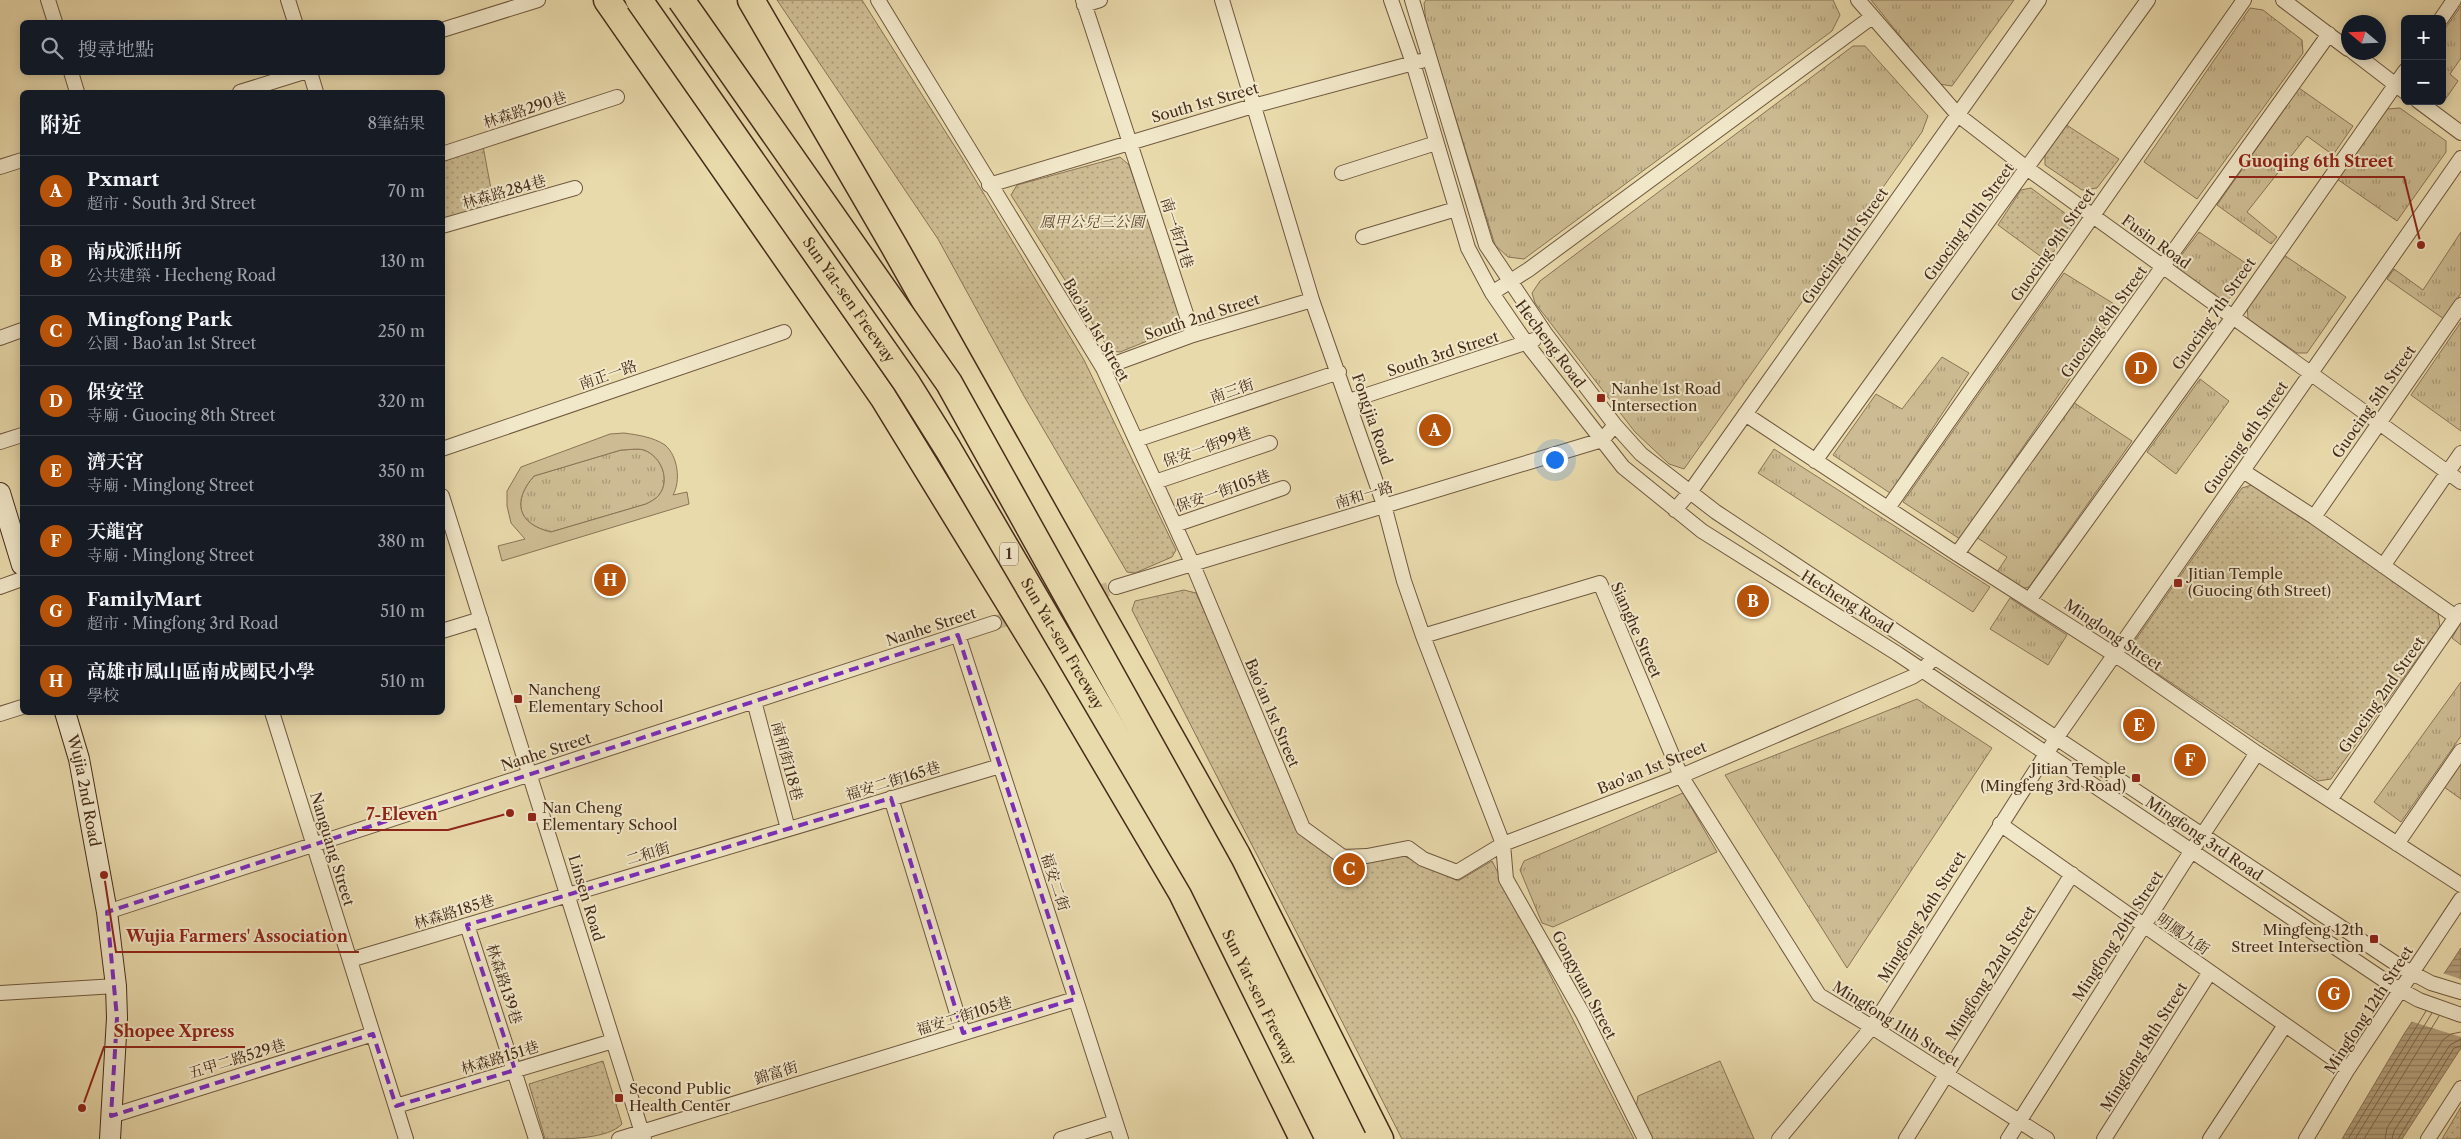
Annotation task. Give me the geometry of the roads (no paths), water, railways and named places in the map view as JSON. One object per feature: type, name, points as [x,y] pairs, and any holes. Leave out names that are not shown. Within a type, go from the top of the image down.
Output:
[{"type":"highway","points":[[607,0],[883,397],[1056,679],[1189,905]]},
{"type":"highway","name":"Sun Yat-sen Freeway","points":[[639,0],[906,382],[948,449],[1203,884],[1329,1139]]},
{"type":"highway","name":"Sun Yat-sen Freeway","points":[[681,0],[949,383],[1220,870],[1354,1139]]},
{"type":"highway","points":[[751,0],[894,246],[1237,855],[1380,1139]]},
{"type":"highway","points":[[948,449],[1011,587],[1189,905],[1303,1139]]},
{"type":"highway","points":[[992,458],[1035,512],[1237,855]]},
{"type":"main road","points":[[0,493],[20,558]]},
{"type":"main road","name":"Wujia 2nd Road","points":[[65,715],[78,759],[108,912],[116,986],[118,1018],[111,1116],[106,1138]]},
{"type":"street","points":[[48,0],[54,20]]},
{"type":"street","points":[[288,0],[293,20]]},
{"type":"street","points":[[445,29],[538,0]]},
{"type":"street","name":"Bao'an 1st Street","points":[[878,0],[1102,368],[1193,564],[1303,828],[1343,857],[1366,856],[1408,848],[1423,859],[1457,872],[1503,844],[1681,776],[1912,678],[1923,670],[1934,657]]},
{"type":"street","points":[[1084,3],[1100,0]]},
{"type":"street","name":"Fongjia Road","points":[[1222,0],[1312,300],[1339,372],[1384,505],[1404,581],[1422,636],[1503,844]]},
{"type":"street","name":"Hecheng Road","points":[[1391,0],[1413,62],[1468,248],[1492,293],[1527,344],[1623,467],[1702,530],[1923,670]]},
{"type":"street","name":"Hecheng Road","points":[[1412,0],[1486,246],[1544,334],[1615,425],[1641,454],[1690,492],[1934,657]]},
{"type":"street","name":"Fusin Road","points":[[1858,0],[1958,115],[2093,217],[2461,482]]},
{"type":"street","name":"Guocing 11th Street","points":[[1675,510],[1690,492],[2039,0]]},
{"type":"street","name":"Guocing 10th Street","points":[[1815,461],[2028,169],[2148,0]]},
{"type":"street","name":"Guocing 9th Street","points":[[1888,508],[2244,0]]},
{"type":"street","points":[[2283,0],[2341,43]]},
{"type":"street","points":[[2444,15],[2454,0]]},
{"type":"street","name":"南一街71巷","points":[[1084,3],[1193,335]]},
{"type":"street","points":[[1492,293],[1510,283],[1872,17]]},
{"type":"street","name":"Guocing 8th Street","points":[[1957,554],[2329,34]]},
{"type":"street","name":"South 1st Street","points":[[989,185],[1253,106],[1431,58]]},
{"type":"street","points":[[2363,60],[2400,88]]},
{"type":"street","points":[[72,75],[76,90]]},
{"type":"street","points":[[246,90],[294,75]]},
{"type":"street","points":[[311,75],[315,90]]},
{"type":"street","name":"Guocing 7th Street","points":[[2030,599],[2400,88]]},
{"type":"street","name":"林森路290巷","points":[[445,153],[617,97]]},
{"type":"street","points":[[2424,105],[2461,132]]},
{"type":"street","points":[[1342,173],[1436,143]]},
{"type":"street","name":"Guocing 6th Street","points":[[2048,753],[2057,737],[2461,158]]},
{"type":"street","points":[[0,167],[20,161]]},
{"type":"street","name":"林森路284巷","points":[[445,225],[576,188]]},
{"type":"street","points":[[1363,236],[1456,209]]},
{"type":"street","name":"South 2nd Street","points":[[1102,368],[1193,335],[1312,300]]},
{"type":"street","name":"Guocing 5th Street","points":[[2314,516],[2461,305]]},
{"type":"street","points":[[0,338],[20,331]]},
{"type":"street","name":"南正一路","points":[[445,448],[784,332]]},
{"type":"street","name":"South 3rd Street","points":[[1349,401],[1527,344],[1544,334]]},
{"type":"street","name":"南三街","points":[[1136,440],[1339,372]]},
{"type":"street","name":"Minglong Street","points":[[1745,414],[1957,554],[2030,599],[2258,753],[2461,885]]},
{"type":"street","points":[[1602,440],[1615,425]]},
{"type":"street","points":[[0,442],[20,436]]},
{"type":"street","name":"南和一路","points":[[1116,587],[1602,440]]},
{"type":"street","name":"保安一街99巷","points":[[1155,482],[1270,443]]},
{"type":"street","points":[[2383,566],[2461,453]]},
{"type":"street","points":[[2243,471],[2314,516],[2383,566],[2458,613]]},
{"type":"street","name":"保安一街105巷","points":[[1175,525],[1282,488]]},
{"type":"street","name":"Linsen Road","points":[[445,505],[643,1135]]},
{"type":"street","points":[[0,587],[20,580]]},
{"type":"street","name":"Sianghe Street","points":[[1422,636],[1600,583],[1681,776]]},
{"type":"street","name":"Guocing 2nd Street","points":[[2330,800],[2458,613]]},
{"type":"street","points":[[445,630],[481,619]]},
{"type":"street","name":"Nanhe Street","points":[[108,912],[994,623]]},
{"type":"street","name":"福安二街","points":[[958,635],[1121,1139]]},
{"type":"street","name":"Mingfong 3rd Road","points":[[1934,657],[2412,974],[2431,983],[2461,992]]},
{"type":"street","name":"Mingfong 3rd Road","points":[[1923,670],[2401,991],[2419,1000],[2461,1015]]},
{"type":"street","name":"南和街118巷","points":[[754,701],[792,828]]},
{"type":"street","points":[[0,714],[20,708]]},
{"type":"street","name":"Nanguang Street","points":[[273,715],[406,1139]]},
{"type":"street","points":[[2397,844],[2461,751]]},
{"type":"street","name":"Mingfong 26th Street","points":[[1779,1139],[1872,1027],[2000,824],[2048,753]]},
{"type":"street","name":"Mingfong 20th Street","points":[[2008,1139],[2202,835],[2258,753]]},
{"type":"street","name":"福安二街165巷","points":[[792,828],[1000,766]]},
{"type":"street","name":"Mingfong 11th Street","points":[[1681,776],[1819,995],[2047,1139]]},
{"type":"street","points":[[891,798],[963,1033]]},
{"type":"street","name":"明鳳九街","points":[[2000,824],[2348,1070]]},
{"type":"street","name":"二和街","points":[[567,895],[792,828]]},
{"type":"street","name":"Gongyuan Street","points":[[1503,844],[1506,879],[1584,1014],[1645,1139]]},
{"type":"street","name":"Mingfong 22nd Street","points":[[1906,1139],[2072,874]]},
{"type":"street","name":"林森路185巷","points":[[350,960],[567,895]]},
{"type":"street","name":"Mingfong 12th Street","points":[[2306,1139],[2348,1070],[2461,899]]},
{"type":"street","name":"林森路139巷","points":[[467,925],[536,1139]]},
{"type":"street","name":"Mingfong 18th Street","points":[[2104,1139],[2210,972]]},
{"type":"street","points":[[0,993],[116,986]]},
{"type":"street","name":"福安二街105巷","points":[[863,1064],[1075,998]]},
{"type":"street","points":[[2210,1139],[2285,1025]]},
{"type":"street","name":"五甲二路529巷","points":[[111,1116],[373,1034]]},
{"type":"street","name":"林森路151巷","points":[[396,1106],[613,1041]]},
{"type":"street","name":"錦富街","points":[[619,1139],[643,1135],[863,1064]]},
{"type":"street","points":[[2428,1139],[2461,1088]]},
{"type":"street","points":[[1061,1139],[1115,1122]]},
{"type":"water","points":[[2461,948],[2461,1048],[2402,1139],[2342,1139],[2404,1034]]},
{"type":"tunnel","points":[[994,623],[1116,587]]},
{"type":"place","name":"Guoqing 6th Street","points":[[2421,245]]},
{"type":"place","name":"保安堂","points":[[2141,368]]},
{"type":"place","name":"Nanhe 1st Road Intersection","points":[[1601,398]]},
{"type":"place","name":"Pxmart","points":[[1435,430]]},
{"type":"place","name":"高雄市鳳山區南成國民小學","points":[[610,580]]},
{"type":"place","name":"Jitian Temple (Guocing 6th Street)","points":[[2178,583]]},
{"type":"place","name":"南成派出所","points":[[1753,601]]},
{"type":"place","name":"Nancheng Elementary School","points":[[518,699]]},
{"type":"place","name":"濟天宮","points":[[2139,725]]},
{"type":"place","name":"天龍宮","points":[[2190,760]]},
{"type":"place","name":"Jitian Temple (Mingfeng 3rd Road)","points":[[2136,778]]},
{"type":"place","name":"7-Eleven","points":[[510,813]]},
{"type":"place","name":"Nan Cheng Elementary School","points":[[532,817]]},
{"type":"place","name":"Mingfong Park","points":[[1349,869]]},
{"type":"place","name":"Wujia Farmers' Association","points":[[104,875]]},
{"type":"place","name":"Mingfeng 12th Street Intersection","points":[[2374,939]]},
{"type":"place","name":"FamilyMart","points":[[2334,994]]},
{"type":"place","name":"Second Public Health Center","points":[[619,1098]]},
{"type":"place","name":"Shopee Xpress","points":[[82,1108]]},
{"type":"park label","name":"鳳甲公兒三公園","points":[[1092,222]]}]
